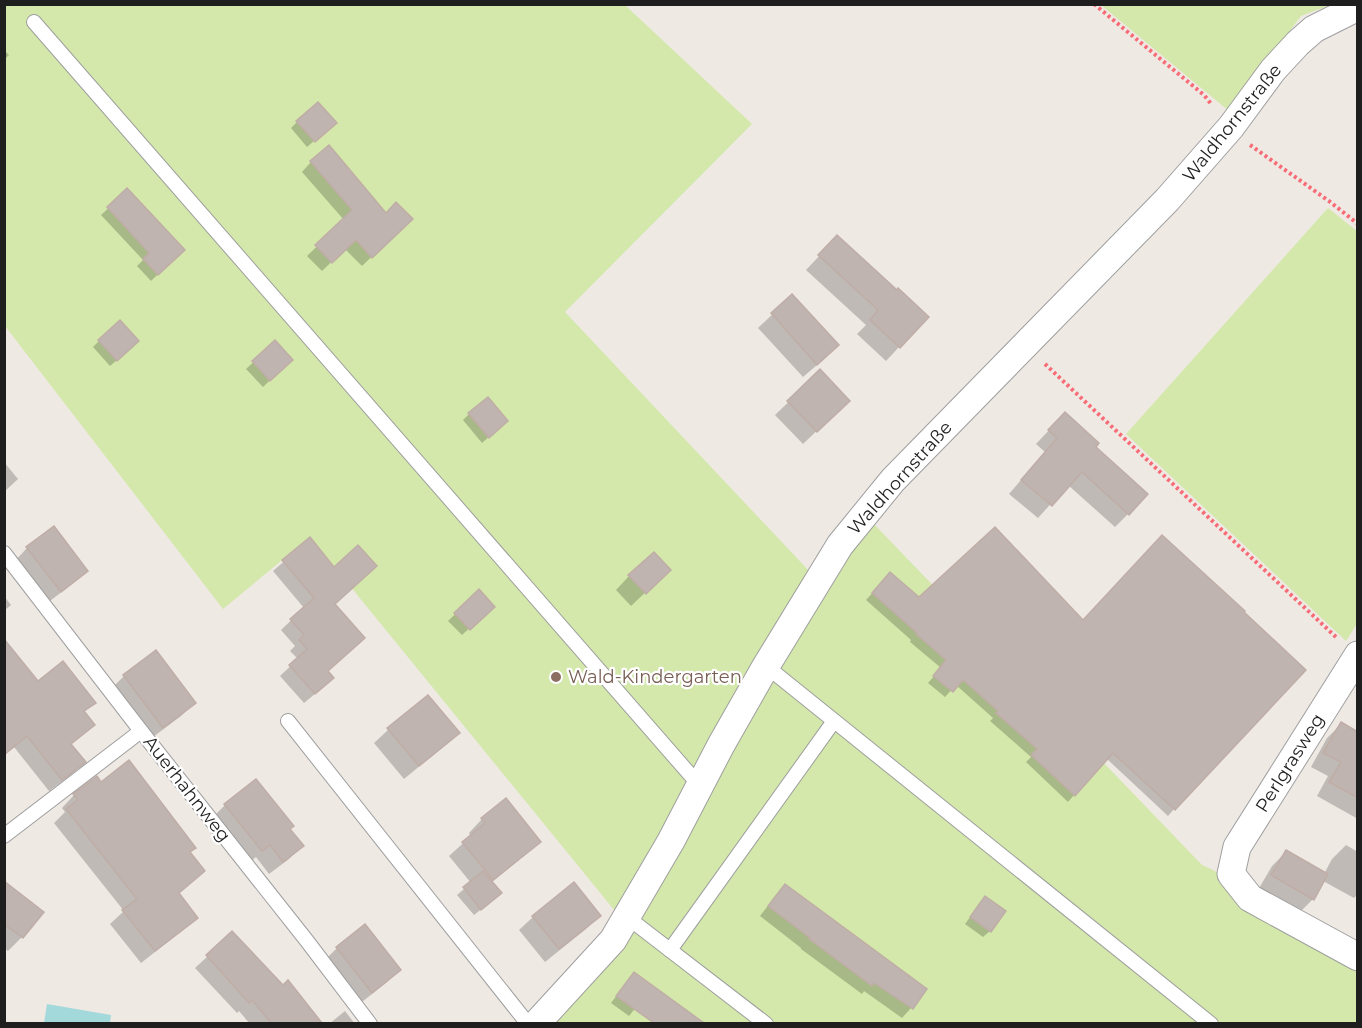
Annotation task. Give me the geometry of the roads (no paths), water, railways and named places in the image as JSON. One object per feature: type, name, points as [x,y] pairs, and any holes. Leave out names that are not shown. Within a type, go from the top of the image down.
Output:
[{"type":"street","name":"Waldhornstraße","points":[[536,1023],[613,940],[671,841],[721,745],[766,666],[840,545],[855,526],[893,480],[1167,200],[1231,127],[1273,70],[1298,43],[1314,29],[1358,7]]},
{"type":"street","name":"Perlgrasweg","points":[[1356,658],[1237,847],[1231,874],[1250,898],[1358,957]]},
{"type":"lane","points":[[34,22],[700,786]]},
{"type":"lane","name":"Auerhahnweg","points":[[4,553],[370,1023]]},
{"type":"lane","points":[[766,666],[1211,1023]]},
{"type":"lane","points":[[288,721],[528,1023]]},
{"type":"lane","points":[[670,950],[834,721]]},
{"type":"lane","points":[[4,836],[141,731]]},
{"type":"lane","points":[[627,917],[766,1023]]},
{"type":"water","points":[[47,1004],[111,1015],[110,1023],[44,1023]]},
{"type":"place","name":"Wald-Kindergarten","points":[[556,677]]}]
